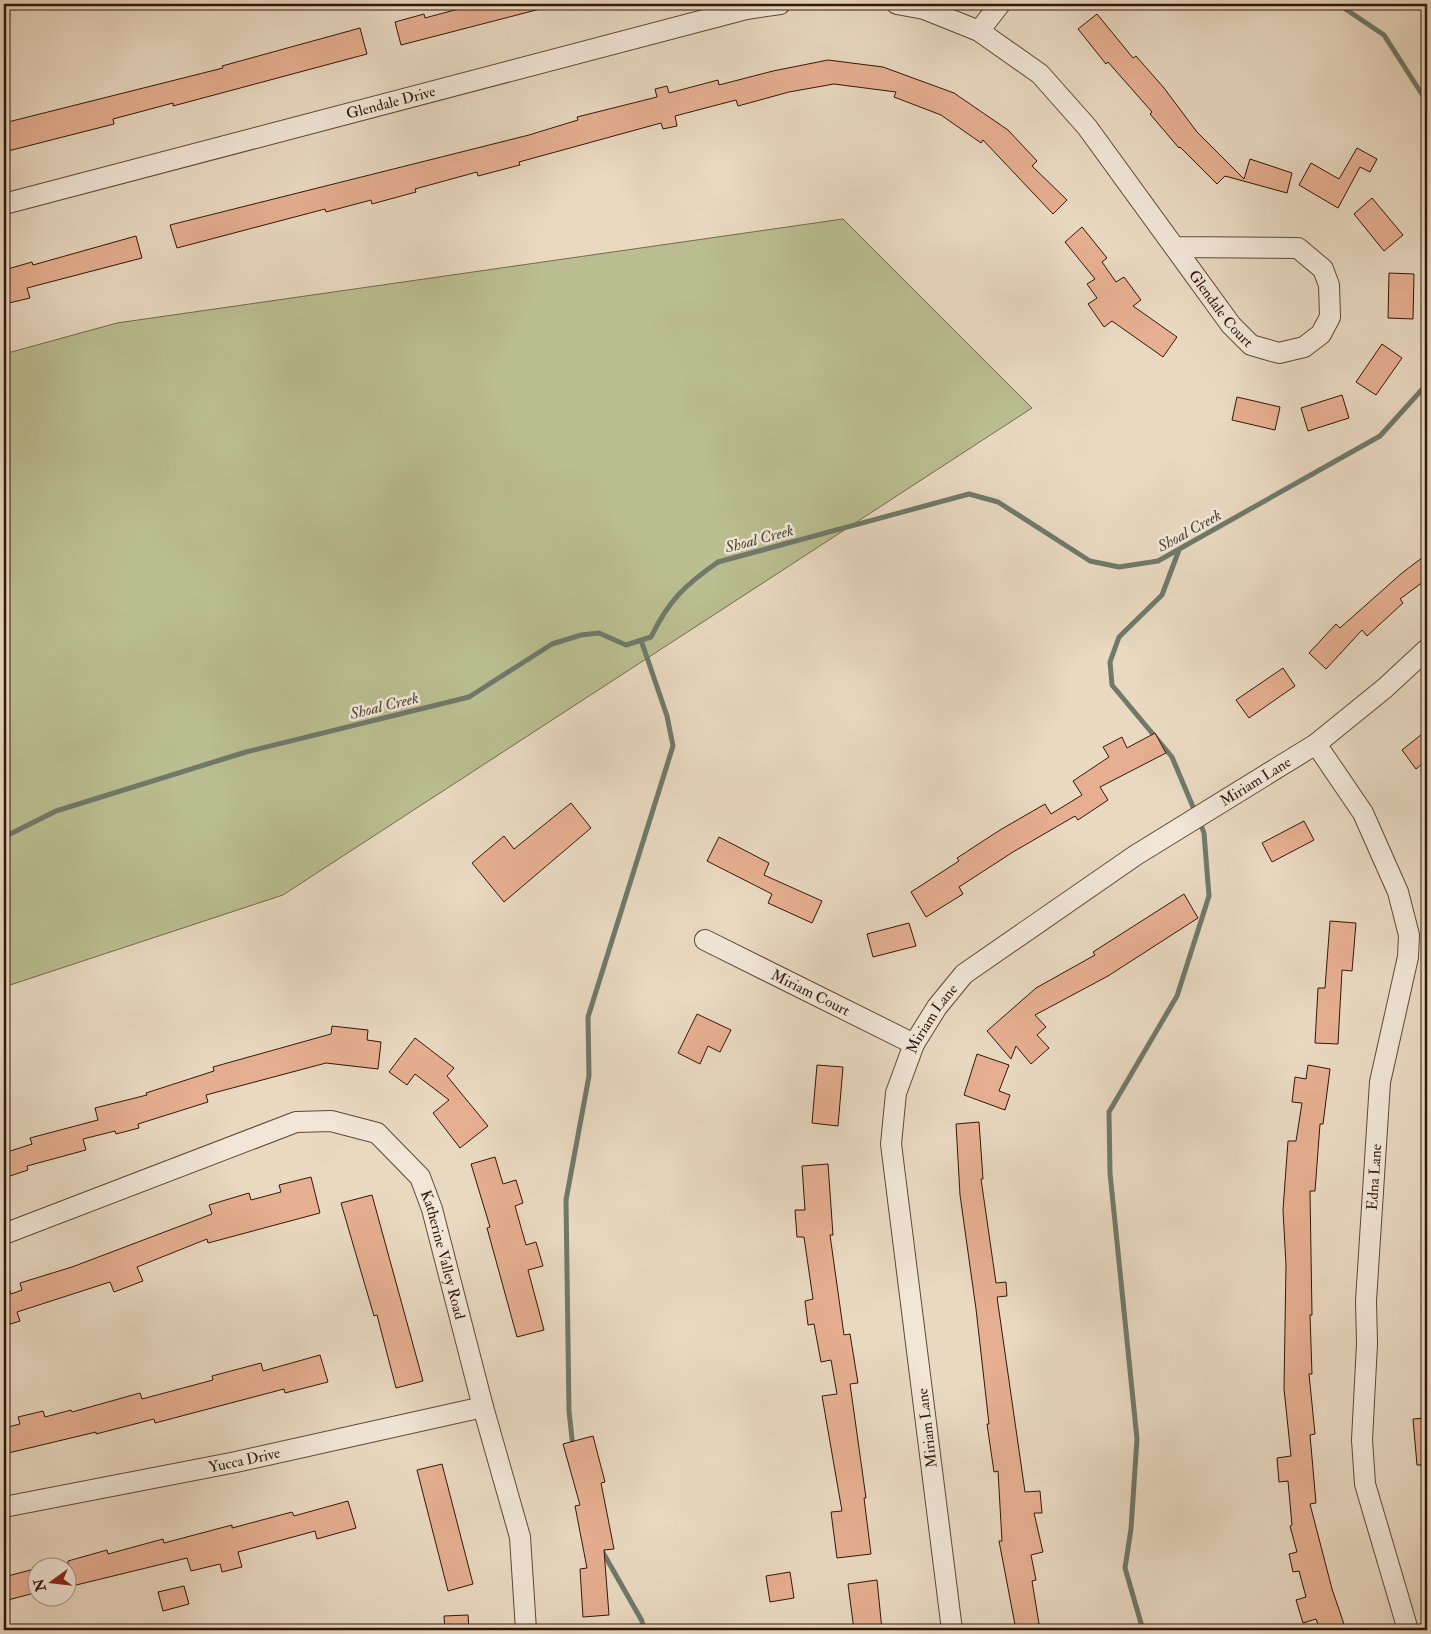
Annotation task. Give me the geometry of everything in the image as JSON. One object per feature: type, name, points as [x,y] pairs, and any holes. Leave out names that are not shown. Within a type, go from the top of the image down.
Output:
[{"type":"street","name":"Glendale Drive","points":[[4,204],[746,9],[780,4]]},
{"type":"street","points":[[897,4],[924,9],[979,31],[1000,4]]},
{"type":"street","name":"Glendale Court","points":[[979,31],[1040,74],[1087,127],[1231,325],[1251,345],[1279,353],[1304,347],[1321,334],[1330,317],[1329,285],[1323,269],[1298,248],[1175,247]]},
{"type":"street","name":"Miriam Lane","points":[[952,1630],[892,1144],[896,1093],[914,1044],[937,1007],[964,974],[1136,856],[1316,744],[1385,688],[1427,649]]},
{"type":"street","name":"Edna Lane","points":[[1316,744],[1363,813],[1398,892],[1409,935],[1408,957],[1380,1082],[1366,1301],[1367,1344],[1362,1440],[1365,1484],[1408,1630]]},
{"type":"street","name":"Miriam Court","points":[[705,940],[914,1044]]},
{"type":"street","name":"Katherine Valley Road","points":[[4,1234],[296,1122],[331,1121],[377,1133],[420,1177],[432,1209],[483,1407],[520,1537],[526,1630]]},
{"type":"street","name":"Yucca Drive","points":[[4,1507],[236,1462],[483,1407]]},
{"type":"green space","points":[[843,219],[1032,408],[283,895],[4,987],[4,354],[117,323]]},
{"type":"building","points":[[477,4],[544,4],[544,8],[401,45],[395,22],[424,14],[425,18]]},
{"type":"building","points":[[1097,14],[1133,58],[1136,56],[1164,88],[1197,132],[1244,179],[1250,159],[1292,173],[1287,193],[1225,176],[1217,184],[1179,148],[1150,114],[1152,112],[1108,62],[1106,64],[1078,29]]},
{"type":"building","points":[[360,28],[367,54],[173,106],[173,103],[113,119],[114,124],[4,152],[4,123],[223,68],[222,66]]},
{"type":"building","points":[[828,60],[883,67],[954,93],[1008,130],[1037,161],[1032,166],[1067,200],[1053,214],[983,140],[981,143],[941,115],[894,97],[896,92],[834,84],[789,92],[738,106],[736,100],[675,116],[677,126],[663,129],[661,123],[519,162],[520,165],[478,176],[477,172],[415,189],[416,192],[372,204],[371,200],[326,212],[325,209],[177,248],[170,225],[529,135],[578,120],[577,117],[657,97],[655,89],[667,86],[669,93],[718,80],[719,85],[773,71]]},
{"type":"building","points":[[1357,148],[1377,159],[1370,172],[1360,167],[1338,208],[1299,185],[1311,163],[1339,179]]},
{"type":"building","points":[[1372,198],[1403,235],[1384,251],[1354,214]]},
{"type":"building","points":[[1082,227],[1107,258],[1102,262],[1116,282],[1124,277],[1141,300],[1133,306],[1177,337],[1163,357],[1112,321],[1104,327],[1088,304],[1097,298],[1087,284],[1095,279],[1065,242]]},
{"type":"building","points":[[136,236],[142,258],[27,288],[30,298],[9,303],[4,285],[4,270],[32,262],[33,265]]},
{"type":"building","points":[[1389,273],[1414,274],[1413,319],[1388,318]]},
{"type":"building","points":[[1382,344],[1402,358],[1376,395],[1356,382]]},
{"type":"building","points":[[1342,395],[1349,418],[1308,431],[1301,408]]},
{"type":"building","points":[[1237,397],[1280,407],[1275,430],[1232,420]]},
{"type":"building","points":[[1427,554],[1427,579],[1400,599],[1403,603],[1367,636],[1362,630],[1326,669],[1309,653],[1336,624],[1340,628],[1402,573]]},
{"type":"building","points":[[1283,668],[1295,686],[1249,718],[1236,700]]},
{"type":"building","points":[[1427,730],[1427,760],[1416,769],[1402,750]]},
{"type":"building","points":[[1155,733],[1166,753],[1100,787],[1108,800],[1078,820],[1075,816],[1013,852],[959,887],[963,894],[926,917],[911,892],[959,861],[957,858],[1045,804],[1051,814],[1082,795],[1073,781],[1109,757],[1103,747],[1122,737],[1127,748]]},
{"type":"building","points":[[571,803],[591,828],[504,902],[472,863],[504,836],[514,849]]},
{"type":"building","points":[[1304,821],[1314,840],[1272,862],[1262,843]]},
{"type":"building","points":[[719,837],[769,863],[764,875],[822,901],[812,923],[768,903],[772,894],[707,861]]},
{"type":"building","points":[[1184,894],[1198,918],[1108,976],[1035,1015],[1046,1027],[1037,1035],[1049,1048],[1031,1064],[1016,1046],[1011,1059],[987,1031],[1036,988],[1095,955],[1093,952]]},
{"type":"building","points":[[1330,921],[1356,923],[1352,971],[1342,970],[1338,1044],[1315,1043],[1318,988],[1325,988]]},
{"type":"building","points":[[909,923],[916,946],[873,957],[867,934]]},
{"type":"building","points":[[697,1014],[731,1030],[720,1052],[708,1046],[700,1064],[678,1053]]},
{"type":"building","points":[[332,1026],[368,1030],[367,1040],[381,1042],[378,1069],[326,1063],[206,1095],[208,1102],[138,1124],[139,1128],[116,1134],[115,1131],[83,1139],[86,1150],[27,1166],[28,1170],[4,1178],[4,1153],[32,1144],[30,1138],[98,1120],[95,1108],[147,1095],[146,1093],[214,1071],[213,1067],[331,1034]]},
{"type":"building","points":[[415,1038],[454,1068],[447,1076],[488,1126],[460,1148],[433,1113],[449,1100],[415,1074],[407,1085],[389,1072]]},
{"type":"building","points":[[977,1054],[1009,1065],[999,1091],[1010,1095],[1005,1110],[964,1095]]},
{"type":"building","points":[[817,1065],[843,1067],[838,1126],[812,1123]]},
{"type":"building","points":[[1308,1065],[1330,1069],[1323,1124],[1320,1124],[1315,1191],[1310,1191],[1312,1374],[1309,1374],[1315,1434],[1310,1435],[1316,1503],[1310,1504],[1332,1589],[1346,1630],[1320,1630],[1316,1619],[1303,1623],[1296,1600],[1306,1597],[1299,1571],[1293,1572],[1289,1554],[1297,1552],[1290,1526],[1292,1525],[1288,1481],[1279,1482],[1277,1458],[1291,1456],[1284,1389],[1286,1265],[1283,1210],[1288,1141],[1296,1141],[1302,1103],[1292,1102],[1295,1077],[1306,1079]]},
{"type":"building","points":[[979,1122],[983,1179],[981,1179],[996,1283],[1006,1282],[1007,1296],[997,1297],[1025,1492],[1040,1491],[1042,1513],[1034,1513],[1043,1552],[1031,1555],[1036,1580],[1032,1581],[1040,1630],[1016,1630],[999,1541],[1002,1541],[998,1471],[994,1472],[987,1424],[989,1424],[976,1309],[960,1195],[956,1124]]},
{"type":"building","points":[[495,1157],[503,1184],[516,1180],[523,1203],[515,1206],[526,1245],[536,1242],[543,1266],[528,1270],[544,1330],[517,1337],[487,1228],[490,1227],[471,1164]]},
{"type":"building","points":[[828,1164],[833,1235],[830,1235],[844,1335],[850,1334],[858,1383],[850,1384],[866,1498],[864,1498],[871,1554],[837,1558],[831,1512],[842,1511],[822,1396],[837,1394],[831,1360],[821,1362],[814,1324],[808,1325],[805,1301],[813,1299],[804,1237],[797,1237],[795,1210],[805,1210],[802,1166]]},
{"type":"building","points":[[311,1177],[320,1213],[208,1243],[207,1239],[137,1267],[143,1281],[114,1292],[110,1282],[17,1312],[20,1321],[4,1326],[4,1280],[6,1280],[11,1294],[22,1290],[20,1283],[72,1267],[212,1214],[209,1205],[249,1193],[251,1200],[281,1192],[279,1185]]},
{"type":"building","points":[[372,1195],[423,1381],[396,1388],[377,1315],[374,1316],[341,1203]]},
{"type":"building","points":[[320,1355],[328,1382],[285,1393],[284,1389],[155,1423],[154,1419],[4,1454],[4,1428],[20,1424],[18,1417],[43,1411],[45,1417],[71,1410],[72,1412],[140,1393],[142,1399],[213,1380],[212,1376],[261,1363],[263,1371]]},
{"type":"building","points":[[1427,1418],[1427,1465],[1417,1465],[1413,1419]]},
{"type":"building","points":[[593,1436],[605,1482],[601,1483],[614,1549],[604,1550],[609,1615],[583,1617],[580,1569],[587,1568],[575,1506],[580,1505],[563,1444]]},
{"type":"building","points":[[442,1464],[473,1584],[448,1591],[417,1470]]},
{"type":"building","points":[[348,1501],[356,1528],[317,1539],[315,1531],[238,1552],[242,1567],[222,1572],[220,1564],[191,1571],[187,1558],[78,1585],[78,1558],[107,1550],[108,1554],[163,1539],[164,1543],[292,1512],[294,1516]]},
{"type":"building","points":[[28,1571],[28,1595],[4,1601],[4,1577]]},
{"type":"building","points":[[790,1572],[794,1598],[770,1602],[766,1576]]},
{"type":"building","points":[[877,1580],[882,1630],[854,1630],[848,1584]]},
{"type":"building","points":[[184,1586],[189,1604],[163,1611],[158,1592]]},
{"type":"building","points":[[468,1615],[469,1630],[445,1630],[444,1616]]},
{"type":"waterway","points":[[1159,4],[1200,4]]},
{"type":"waterway","points":[[1338,4],[1384,35],[1427,102]]},
{"type":"waterway","name":"Shoal Creek","points":[[4,837],[56,811],[246,752],[469,697],[552,644],[581,635],[599,633],[626,645],[651,637],[664,613],[679,594],[696,578],[718,562],[969,494],[998,502],[1090,561],[1119,567],[1158,561],[1380,436],[1427,384]]},
{"type":"waterway","points":[[1179,550],[1162,595],[1119,637],[1110,662],[1112,685],[1172,757],[1196,814]]},
{"type":"waterway","points":[[573,1448],[569,1411],[566,1200],[589,1076],[588,1017],[673,746],[667,716],[641,640]]},
{"type":"waterway","points":[[1143,1630],[1125,1568],[1131,1529],[1137,1439],[1110,1173],[1109,1112],[1177,996],[1209,896],[1204,833],[1200,822]]},
{"type":"waterway","points":[[601,1549],[642,1621],[643,1630]]}]
